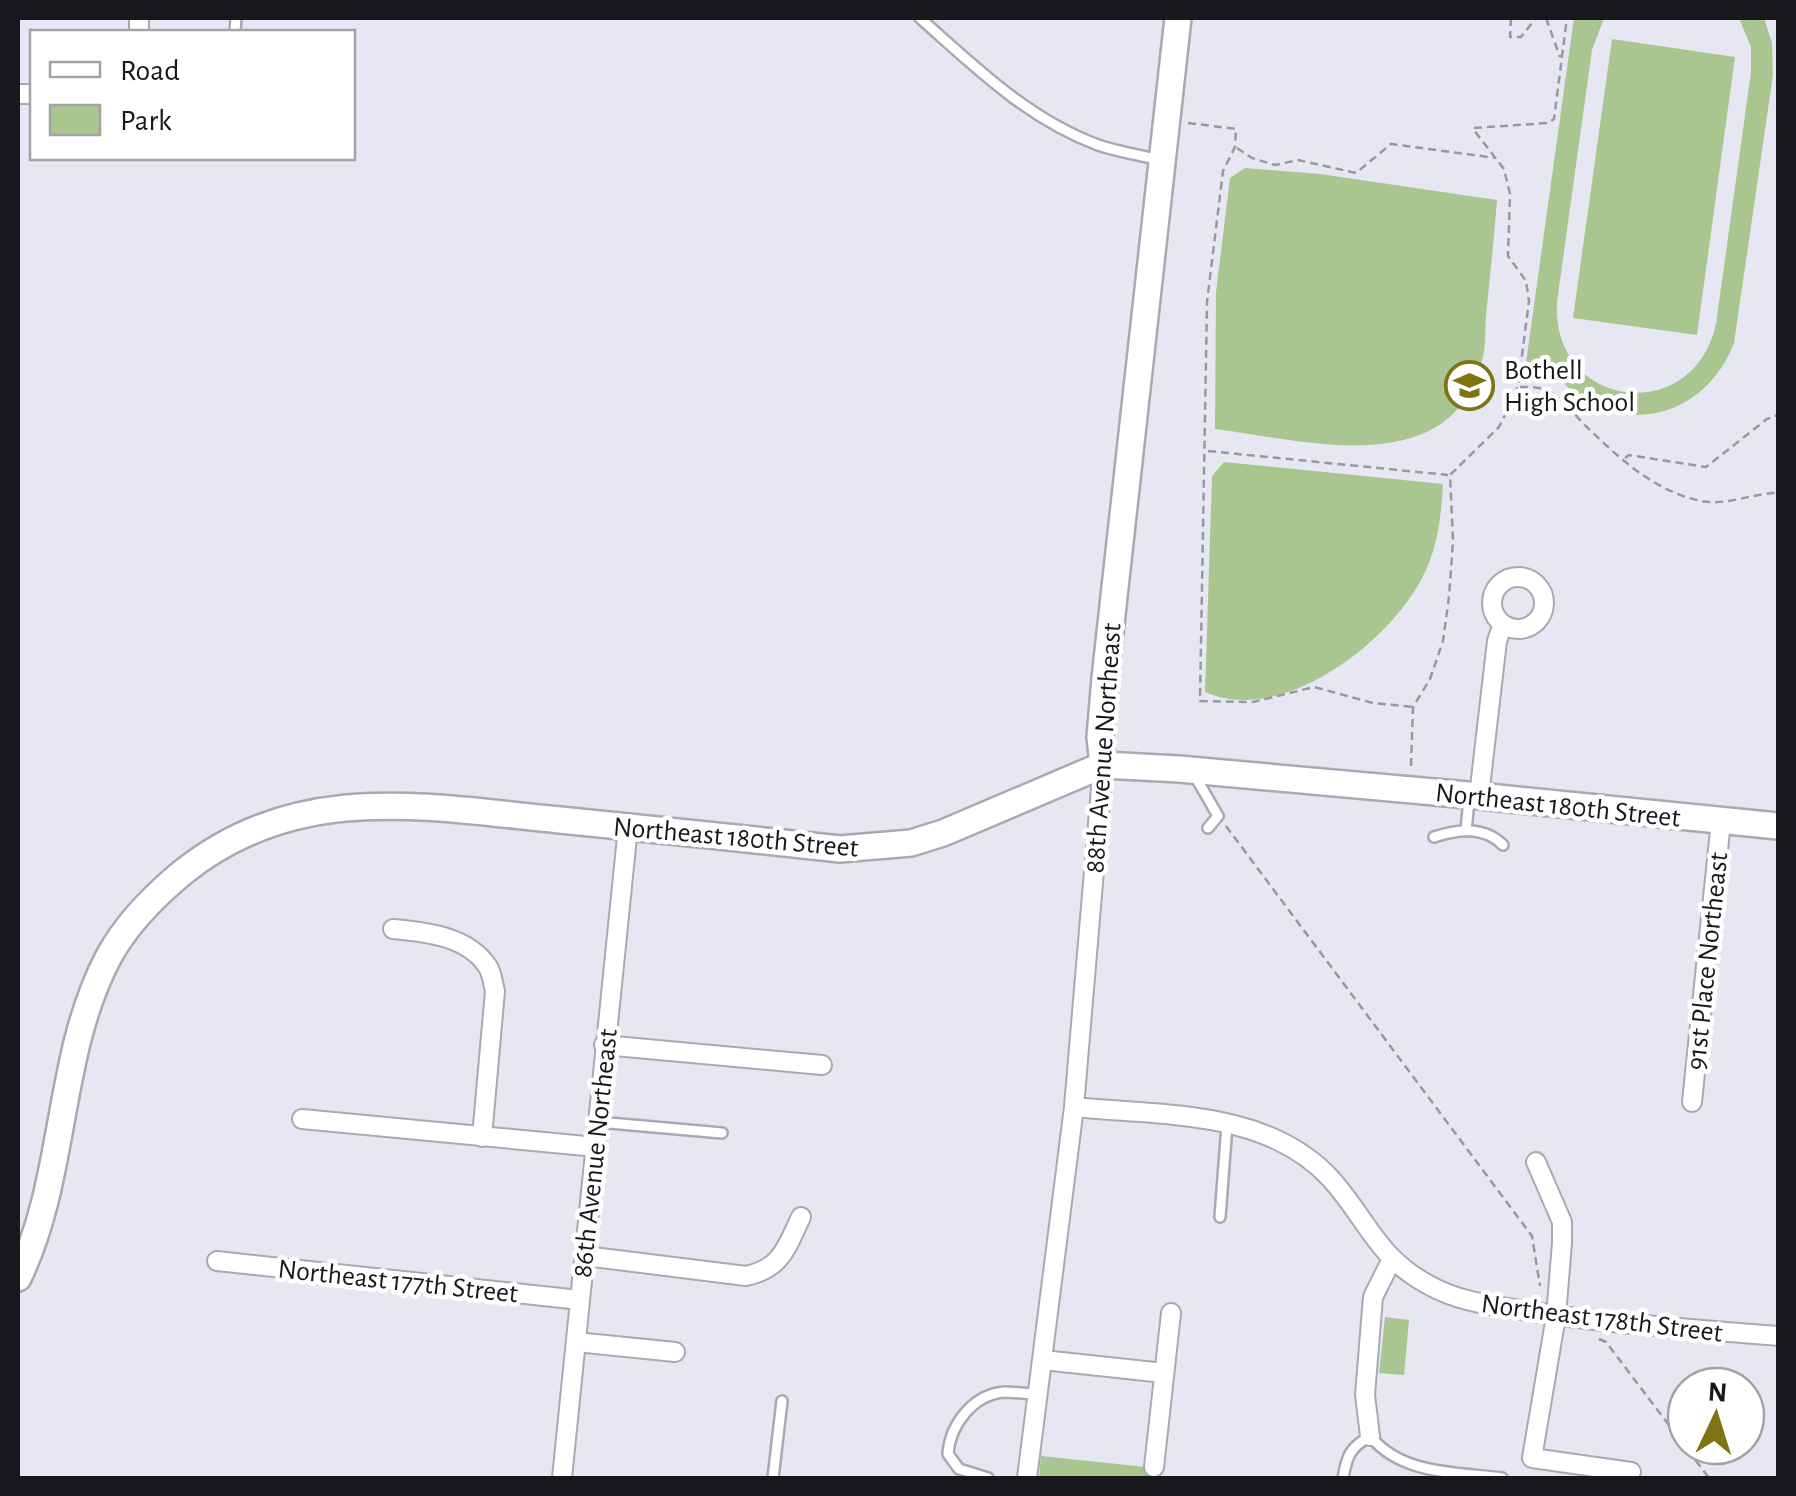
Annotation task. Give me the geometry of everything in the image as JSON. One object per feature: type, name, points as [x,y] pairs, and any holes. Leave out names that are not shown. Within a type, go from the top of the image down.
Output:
[{"type":"street","name":"88th Avenue Northeast","points":[[1028,1478],[1074,1107],[1102,766],[1105,678],[1178,18]]},
{"type":"street","points":[[1474,795],[1497,641],[1503,624]]},
{"type":"street","name":"Northeast 180th Street","points":[[18,1278],[38,1233],[91,994],[126,930],[174,879],[207,852],[292,814],[330,807],[404,805],[840,849],[911,843],[943,833],[1102,766],[1192,770],[1474,795],[1778,826]]},
{"type":"street","name":"91st Place Northeast","points":[[1692,1102],[1721,821]]},
{"type":"street","name":"86th Avenue Northeast","points":[[562,1478],[628,827]]},
{"type":"street","points":[[393,929],[432,932],[466,946],[489,968],[496,991],[482,1137]]},
{"type":"street","points":[[604,1045],[822,1065]]},
{"type":"street","name":"Northeast 178th Street","points":[[1074,1107],[1227,1122],[1277,1138],[1309,1157],[1333,1182],[1391,1261],[1429,1286],[1466,1301],[1778,1336]]},
{"type":"street","points":[[302,1119],[596,1147]]},
{"type":"street","points":[[1536,1162],[1562,1222],[1562,1313],[1532,1458],[1631,1472]]},
{"type":"street","points":[[584,1256],[746,1276],[764,1272],[779,1261],[801,1218]]},
{"type":"street","name":"Northeast 177th Street","points":[[216,1261],[580,1300]]},
{"type":"street","points":[[1370,1436],[1365,1395],[1373,1297],[1391,1261]]},
{"type":"street","points":[[1154,1467],[1171,1314]]},
{"type":"street","points":[[576,1342],[675,1352]]},
{"type":"street","points":[[1042,1360],[1164,1373]]},
{"type":"lane","points":[[920,18],[1001,90],[1048,121],[1100,146],[1163,160]]},
{"type":"lane","points":[[1192,770],[1218,816],[1208,828]]},
{"type":"lane","points":[[1466,831],[1474,795]]},
{"type":"lane","points":[[1434,837],[1454,830],[1492,834],[1504,846]]},
{"type":"lane","points":[[598,1122],[722,1133]]},
{"type":"lane","points":[[1220,1218],[1227,1122]]},
{"type":"lane","points":[[988,1478],[959,1469],[948,1454],[954,1426],[962,1415],[990,1395],[1038,1394]]},
{"type":"lane","points":[[773,1478],[782,1401]]},
{"type":"lane","points":[[1344,1478],[1347,1454],[1370,1436],[1386,1453],[1409,1465],[1502,1478]]},
{"type":"path","points":[[1512,18],[1510,38],[1521,37],[1536,18]]},
{"type":"path","points":[[1546,18],[1561,59]]},
{"type":"path","points":[[1410,790],[1413,707],[1430,679],[1443,641],[1453,541],[1448,500],[1450,475],[1499,426],[1518,386],[1530,301],[1526,281],[1508,256],[1510,194],[1498,158],[1473,128],[1548,123],[1554,118],[1567,18]]},
{"type":"path","points":[[1167,124],[1236,129],[1236,147],[1224,171],[1207,302],[1200,701],[1253,702],[1314,687],[1373,703],[1413,707]]},
{"type":"path","points":[[1236,147],[1252,158],[1275,165],[1298,160],[1356,172],[1391,144],[1498,158]]},
{"type":"path","points":[[1518,386],[1545,390],[1558,398],[1623,459],[1664,489],[1704,502],[1723,503],[1758,493],[1778,493]]},
{"type":"path","points":[[1623,459],[1629,455],[1706,468],[1767,418],[1778,414]]},
{"type":"path","points":[[1206,451],[1450,475]]},
{"type":"path","points":[[1218,816],[1532,1236],[1542,1293],[1581,1332],[1606,1342],[1709,1478]]},
{"type":"green space","points":[[1574,18],[1604,18],[1592,50],[1557,302],[1561,338],[1576,365],[1599,383],[1626,392],[1654,391],[1681,379],[1702,357],[1716,324],[1751,72],[1751,47],[1739,18],[1764,18],[1772,43],[1773,75],[1734,343],[1719,371],[1699,393],[1675,407],[1649,414],[1622,414],[1596,406],[1571,390],[1549,366],[1546,380],[1524,377]]},
{"type":"green space","points":[[1612,39],[1735,57],[1697,335],[1573,318]]},
{"type":"green space","points":[[1245,168],[1320,174],[1497,200],[1482,361],[1465,399],[1440,425],[1407,439],[1370,445],[1290,440],[1215,429],[1216,292],[1230,178]]},
{"type":"green space","points":[[1224,462],[1443,484],[1433,550],[1424,575],[1400,611],[1379,634],[1325,675],[1295,690],[1264,698],[1234,700],[1205,692],[1212,476]]},
{"type":"green space","points":[[1385,1317],[1409,1320],[1404,1375],[1379,1373]]},
{"type":"green space","points":[[1041,1456],[1146,1467],[1149,1478],[1039,1478]]},
{"type":"place","name":"Bothell High School","points":[[1469,385]]}]
